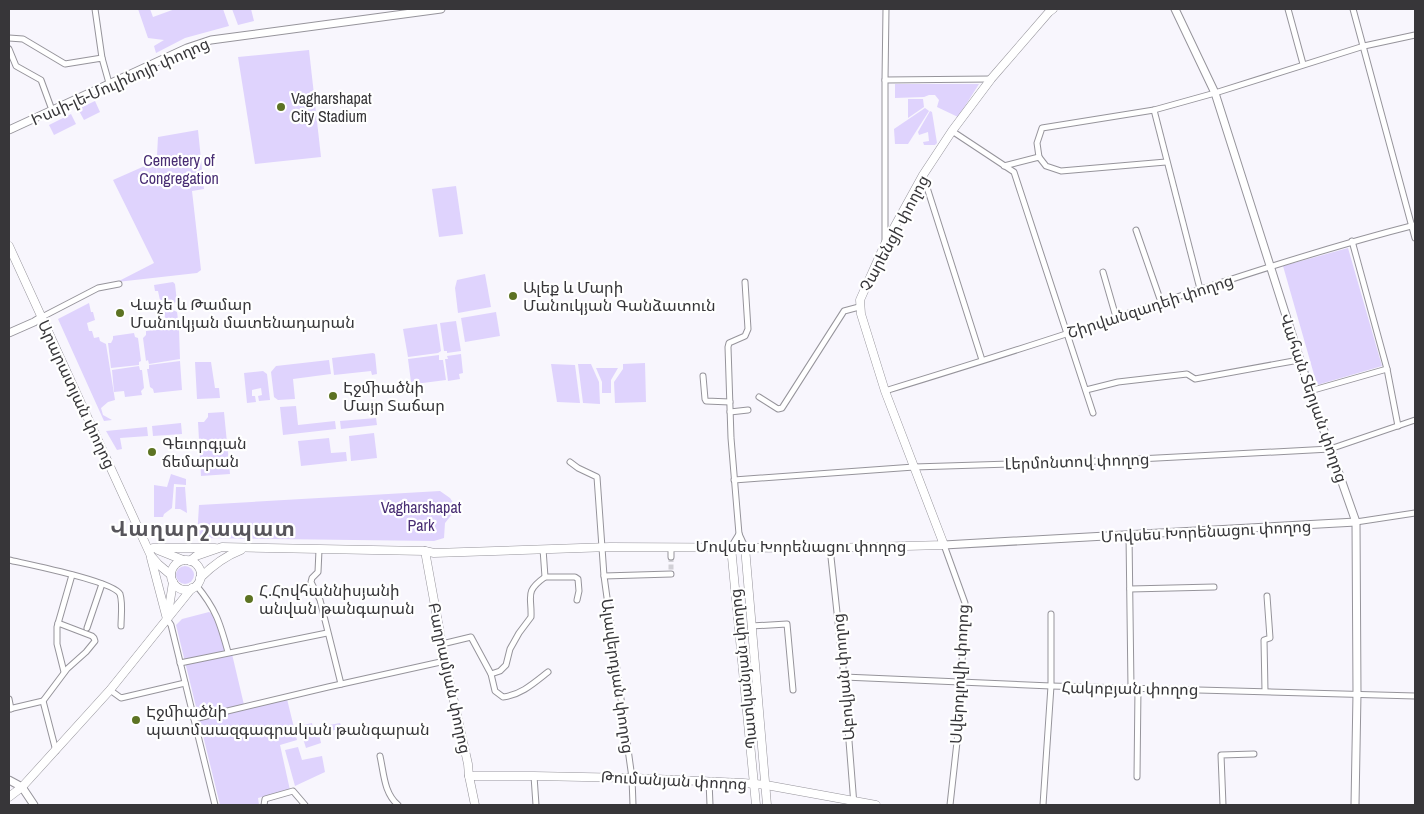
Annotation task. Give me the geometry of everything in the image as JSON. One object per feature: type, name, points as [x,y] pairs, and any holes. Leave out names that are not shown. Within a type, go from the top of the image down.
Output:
[{"type":"main road","name":"Չարենցի փողոց","points":[[944,545],[885,391],[859,307],[860,300],[885,244],[923,175],[952,131],[991,79],[1053,9]]},
{"type":"main road","name":"Արարատյան փողոց","points":[[9,246],[145,543],[152,552]]},
{"type":"main road","name":"Մովսես Խորենացու փողոց","points":[[186,560],[222,548],[425,551],[434,553],[602,547],[830,548],[944,545]]},
{"type":"main road","name":"Պատկանյան փողոց","points":[[731,547],[756,805]]},
{"type":"main road","name":"Պատկանյան փողոց","points":[[745,547],[767,805]]},
{"type":"main road","points":[[152,552],[222,548]]},
{"type":"main road","name":"Մովսես Խորենացու փողոց","points":[[9,797],[22,788],[56,752],[213,565],[246,548]]},
{"type":"main road","name":"Բաղրամյան փողոց","points":[[425,551],[445,661],[468,764],[475,805]]},
{"type":"main road","points":[[152,552],[194,562],[199,569],[196,584],[188,589],[179,588],[158,564],[152,552]]},
{"type":"main road","points":[[152,552],[167,619]]},
{"type":"main road","points":[[167,619],[174,565],[186,560]]},
{"type":"main road","name":"Թումանյան փողոց","points":[[469,776],[632,778],[754,784],[854,803],[876,805]]},
{"type":"street","points":[[95,9],[102,58],[108,83]]},
{"type":"street","name":"Իսսի-լե-Մուլինոյի փողոց","points":[[9,130],[108,83],[187,48],[211,40],[441,9]]},
{"type":"street","points":[[885,244],[886,9]]},
{"type":"street","name":"Վահան Տերյան փողոց","points":[[1175,9],[1215,93],[1299,360],[1356,522],[1357,694],[1355,805]]},
{"type":"street","points":[[1288,9],[1303,64]]},
{"type":"street","points":[[1353,9],[1414,226],[1415,238]]},
{"type":"street","points":[[1166,162],[1061,171],[1046,166],[1039,157],[1037,143],[1042,128],[1154,110],[1215,93],[1364,46],[1415,35]]},
{"type":"street","points":[[9,38],[23,39],[65,64],[102,58]]},
{"type":"street","points":[[9,49],[16,66],[40,80],[52,110]]},
{"type":"street","points":[[885,80],[991,79]]},
{"type":"street","points":[[1154,110],[1200,289]]},
{"type":"street","points":[[952,131],[1014,172],[1093,413]]},
{"type":"street","points":[[1004,166],[1039,157]]},
{"type":"street","points":[[923,175],[982,360]]},
{"type":"street","name":"Շիրվանզադեի փողոց","points":[[885,391],[1067,334],[1270,266],[1352,241],[1414,226]]},
{"type":"street","points":[[1136,230],[1161,302]]},
{"type":"street","points":[[1352,241],[1387,370],[1398,426]]},
{"type":"street","points":[[1103,272],[1116,317]]},
{"type":"street","name":"Պատկանյան փողոց","points":[[745,547],[739,534],[734,480],[728,347],[729,343],[745,336],[748,330],[746,282]]},
{"type":"street","points":[[9,333],[98,288],[119,284]]},
{"type":"street","points":[[759,397],[778,409],[784,406],[844,311],[859,307]]},
{"type":"street","points":[[1086,390],[1118,382],[1187,374],[1195,379],[1299,360]]},
{"type":"street","points":[[1310,391],[1387,370]]},
{"type":"street","points":[[703,376],[706,401],[730,402]]},
{"type":"street","points":[[730,412],[748,410]]},
{"type":"street","name":"Լերմոնտով փողոց","points":[[734,480],[914,467],[1100,461],[1330,449],[1415,420]]},
{"type":"street","name":"Ալավերդյան փողոց","points":[[570,462],[597,477],[604,576],[632,778],[633,805]]},
{"type":"street","points":[[1356,522],[1415,512]]},
{"type":"street","name":"Մովսես Խորենացու փողոց","points":[[944,545],[1356,522]]},
{"type":"street","points":[[731,547],[739,534]]},
{"type":"street","points":[[1129,535],[1131,688]]},
{"type":"street","name":"Սվերդլովի փողոց","points":[[944,545],[965,603],[959,724],[950,805]]},
{"type":"street","points":[[671,546],[671,557]]},
{"type":"street","points":[[544,548],[544,577]]},
{"type":"street","name":"Աբովյան փողոց","points":[[830,548],[844,677],[854,803]]},
{"type":"street","points":[[319,550],[318,572],[311,582],[320,600],[341,684]]},
{"type":"street","points":[[9,560],[91,579],[119,593],[121,626]]},
{"type":"street","points":[[604,576],[671,574]]},
{"type":"street","points":[[64,672],[57,644],[57,627],[72,575]]},
{"type":"street","points":[[491,674],[500,671],[506,665],[510,649],[519,632],[532,617],[530,592],[537,583],[544,577],[575,577],[578,579],[579,591],[577,600]]},
{"type":"street","points":[[87,628],[102,584]]},
{"type":"street","points":[[196,584],[216,612],[228,652]]},
{"type":"street","points":[[1130,589],[1214,587]]},
{"type":"street","points":[[1265,691],[1264,640],[1270,638],[1267,596]]},
{"type":"street","points":[[1043,805],[1051,686],[1051,614]]},
{"type":"street","points":[[167,619],[171,625],[215,805]]},
{"type":"street","points":[[9,700],[10,709],[44,700],[64,672],[86,652],[94,641],[94,638],[58,623]]},
{"type":"street","points":[[751,626],[788,624],[792,690]]},
{"type":"street","points":[[180,663],[328,633]]},
{"type":"street","points":[[442,644],[471,637],[491,674],[495,691],[503,697],[525,689],[548,672]]},
{"type":"street","points":[[194,719],[445,661]]},
{"type":"street","name":"Հակոբյան փողոց","points":[[844,677],[1051,686],[1415,696]]},
{"type":"street","points":[[110,690],[121,698],[185,683]]},
{"type":"street","points":[[1137,777],[1138,688]]},
{"type":"street","points":[[44,700],[56,752]]},
{"type":"street","points":[[1224,805],[1221,755],[1254,754]]},
{"type":"street","points":[[380,756],[387,790],[392,800],[398,805]]},
{"type":"street","points":[[534,776],[536,805]]},
{"type":"street","points":[[9,780],[22,788],[34,805]]},
{"type":"street","points":[[710,781],[710,805]]},
{"type":"street","points":[[265,802],[292,791],[305,805]]},
{"type":"green space","points":[[138,9],[150,9],[153,17],[175,9],[223,9],[229,26],[185,38],[156,53],[154,46],[164,40],[148,38]]},
{"type":"green space","points":[[232,9],[251,9],[254,21],[238,25]]},
{"type":"green space","name":"Vagharshapat City Stadium","points":[[309,50],[321,157],[255,164],[238,57]]},
{"type":"green space","points":[[895,84],[979,84],[958,117],[937,107],[939,100],[935,95],[895,98]]},
{"type":"green space","points":[[908,99],[923,99],[924,107],[908,118]]},
{"type":"green space","points":[[95,101],[100,112],[84,120],[78,109]]},
{"type":"green space","points":[[925,108],[929,111],[908,144],[895,144],[894,129]]},
{"type":"green space","points":[[930,111],[932,112],[937,143],[935,145],[924,145],[923,142],[929,141],[928,132],[919,135],[918,132]]},
{"type":"green space","points":[[71,114],[76,124],[54,135],[49,125]]},
{"type":"green space","name":"Cemetery of Congregation","points":[[198,130],[204,189],[192,191],[201,270],[197,273],[117,282],[154,263],[113,180],[156,161],[156,174],[158,137]]},
{"type":"green space","points":[[456,186],[463,234],[439,237],[432,189]]},
{"type":"green space","points":[[1348,248],[1382,366],[1317,385],[1283,266]]},
{"type":"green space","points":[[485,274],[491,307],[458,313],[455,288],[457,280]]},
{"type":"green space","points":[[173,282],[175,284],[177,302],[161,305],[158,291],[155,291],[154,285]]},
{"type":"green space","points":[[89,303],[95,320],[87,323],[89,331],[92,331],[94,338],[99,337],[100,341],[106,344],[115,400],[108,402],[101,408],[103,415],[112,420],[104,421],[58,319]]},
{"type":"green space","points":[[173,310],[177,312],[178,319],[175,323],[166,325],[164,311]]},
{"type":"green space","points":[[496,312],[500,336],[465,342],[461,318]]},
{"type":"green space","points":[[456,321],[461,351],[447,353],[447,351],[444,351],[440,323]]},
{"type":"green space","points":[[437,324],[441,351],[408,357],[403,329]]},
{"type":"green space","points":[[176,328],[179,330],[180,359],[149,364],[148,360],[146,361],[143,338],[146,335],[146,331]]},
{"type":"green space","points":[[134,333],[135,337],[138,338],[141,361],[139,365],[111,368],[108,343],[111,343],[113,336]]},
{"type":"green space","points":[[375,354],[377,374],[372,375],[371,371],[334,375],[332,358]]},
{"type":"green space","points":[[461,354],[463,373],[459,374],[460,379],[448,381],[445,359],[448,359],[447,356]]},
{"type":"green space","points":[[439,355],[439,360],[443,360],[446,380],[415,384],[415,381],[411,382],[408,359]]},
{"type":"green space","points":[[329,360],[331,374],[293,379],[295,399],[278,400],[274,397],[271,372],[276,366]]},
{"type":"green space","points":[[180,361],[182,390],[154,393],[150,387],[147,369],[149,369],[149,365]]},
{"type":"green space","points":[[195,362],[211,362],[215,388],[219,388],[220,398],[197,399]]},
{"type":"green space","points":[[645,363],[646,402],[615,403],[614,382],[623,369],[623,364]]},
{"type":"green space","points":[[551,364],[575,365],[580,403],[557,402]]},
{"type":"green space","points":[[578,364],[591,364],[599,382],[600,404],[583,403]]},
{"type":"green space","points":[[139,366],[140,370],[142,370],[144,388],[141,391],[142,395],[125,397],[124,391],[114,392],[112,370]]},
{"type":"green space","points":[[596,368],[618,368],[611,380],[611,393],[602,393],[602,382]]},
{"type":"green space","points":[[263,371],[267,374],[270,400],[259,401],[258,396],[262,395],[261,388],[252,390],[252,396],[255,396],[256,402],[247,403],[244,373]]},
{"type":"green space","points":[[296,406],[298,425],[335,421],[336,429],[283,435],[280,407]]},
{"type":"green space","points":[[224,412],[230,474],[201,476],[198,422],[204,422],[208,417],[208,413]]},
{"type":"green space","points":[[376,418],[377,425],[341,429],[340,421]]},
{"type":"green space","points":[[181,423],[182,434],[153,436],[152,426]]},
{"type":"green space","points":[[147,427],[148,436],[120,438],[122,449],[117,450],[106,431]]},
{"type":"green space","points":[[374,433],[377,458],[351,461],[349,436]]},
{"type":"green space","points":[[329,438],[331,453],[346,452],[347,461],[301,466],[298,441]]},
{"type":"green space","points":[[171,474],[186,479],[186,485],[174,484],[172,508],[163,517],[154,517],[154,485],[167,487]]},
{"type":"green space","points":[[176,487],[185,487],[187,513],[180,509],[175,509]]},
{"type":"green space","name":"Vagharshapat Park","points":[[440,491],[450,498],[454,504],[453,513],[445,523],[444,538],[434,541],[197,538],[199,505]]},
{"type":"green space","points":[[181,566],[189,566],[194,571],[192,582],[181,584],[176,579],[176,571]]},
{"type":"green space","points":[[209,612],[215,616],[226,655],[232,654],[245,709],[287,699],[297,740],[280,745],[290,790],[258,798],[259,805],[220,805],[176,625],[182,619]]},
{"type":"green space","points":[[312,723],[313,728],[340,723],[342,728],[319,734],[321,743],[306,748],[299,726]]},
{"type":"green space","points":[[298,747],[302,760],[322,756],[325,772],[295,786],[285,750]]},
{"type":"tunnel","points":[[671,557],[671,574]]},
{"type":"place","name":"Vagharshapat City Stadium","points":[[281,107]]},
{"type":"place","name":"Ալեք և Մարի Մանուկյան Գանձատուն","points":[[513,296]]},
{"type":"place","name":"Վաչե և Թամար Մանուկյան մատենադարան","points":[[120,313]]},
{"type":"place","name":"Էջմիածնի Մայր Տաճար","points":[[333,396]]},
{"type":"place","name":"Գեւորգյան ճեմարան","points":[[152,452]]},
{"type":"place","name":"Հ.Հովհաննիսյանի անվան թանգարան","points":[[249,599]]},
{"type":"place","name":"Էջմիածնի պատմաազգագրական թանգարան","points":[[136,720]]},
{"type":"district","name":"Վաղարշապատ","points":[[203,528]]}]
